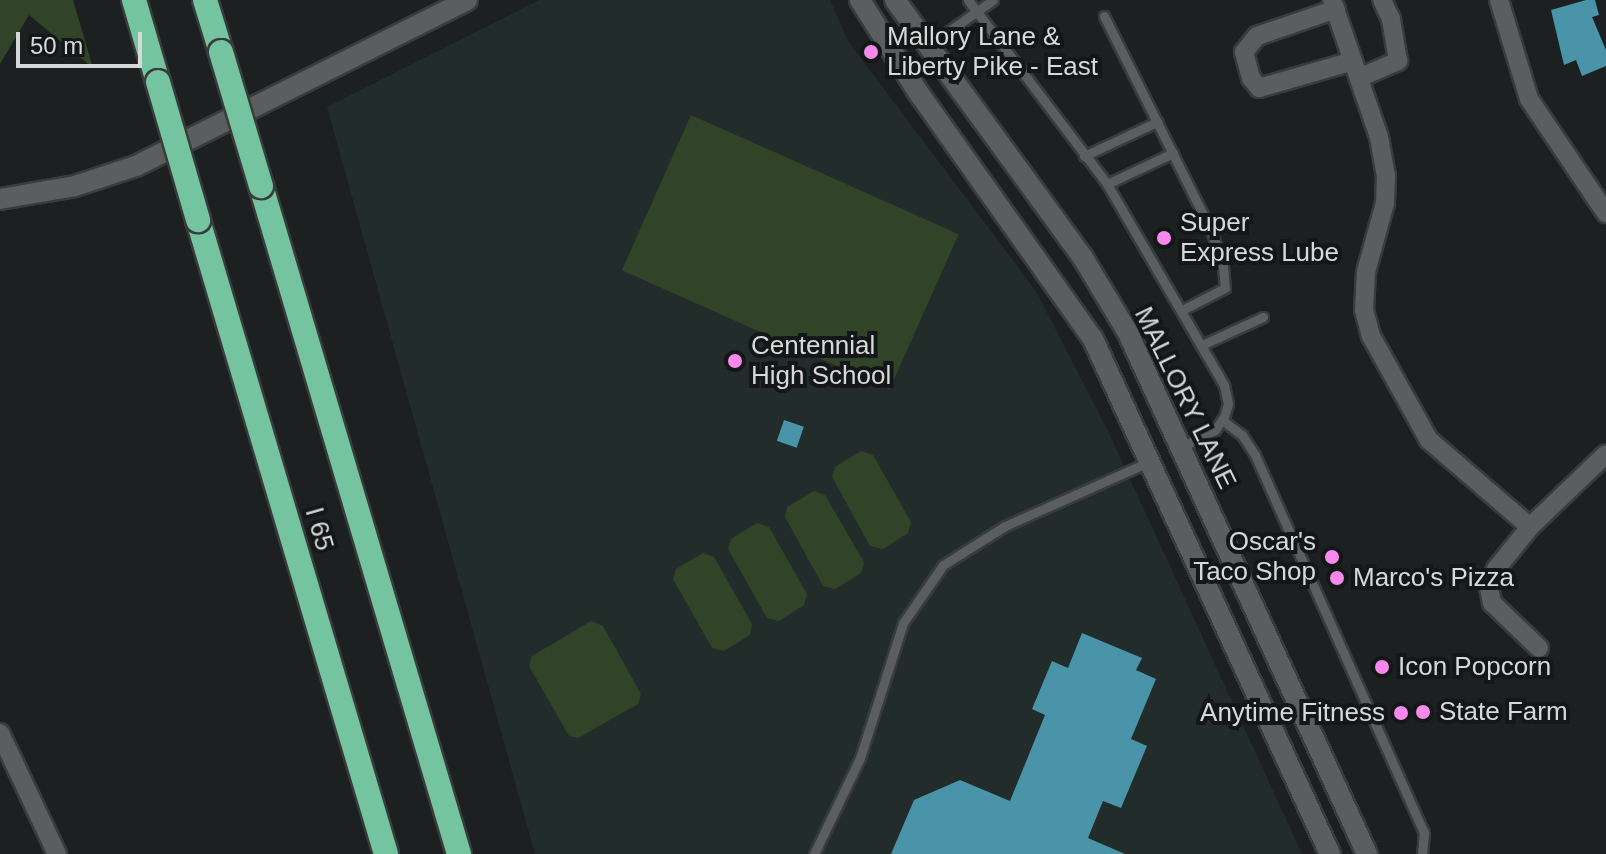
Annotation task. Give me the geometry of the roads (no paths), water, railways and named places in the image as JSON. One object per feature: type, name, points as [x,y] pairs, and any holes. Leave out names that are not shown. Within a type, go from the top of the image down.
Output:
[{"type":"highway","name":"I 65","points":[[134,0],[386,854]]},
{"type":"highway","name":"I 65","points":[[205,0],[459,854]]},
{"type":"main road","points":[[0,199],[75,186],[136,166],[467,0]]},
{"type":"main road","points":[[860,0],[918,92],[1075,309],[1151,461],[1330,854]]},
{"type":"main road","name":"MALLORY LANE","points":[[895,0],[1090,270],[1128,333],[1367,854]]},
{"type":"main road","points":[[1151,461],[1181,447]]},
{"type":"street","points":[[1382,0],[1391,19],[1398,61],[1356,69],[1259,88],[1251,78],[1244,52],[1257,36],[1334,5],[1356,69],[1386,175],[1385,203],[1366,272],[1364,310],[1371,336],[1429,440],[1530,527]]},
{"type":"street","points":[[1499,0],[1529,99],[1606,213]]},
{"type":"street","points":[[1539,648],[1492,603],[1489,587],[1496,569],[1530,527],[1606,454]]},
{"type":"street","points":[[0,733],[57,854]]},
{"type":"lane","points":[[968,0],[974,13],[1107,184],[1184,309],[1224,385],[1228,404],[1222,420],[1215,430],[1181,447]]},
{"type":"lane","points":[[927,47],[993,0]]},
{"type":"lane","points":[[1104,16],[1212,233],[1225,288],[1184,309]]},
{"type":"lane","points":[[1084,156],[1157,122]]},
{"type":"lane","points":[[1107,184],[1173,153]]},
{"type":"lane","points":[[1204,344],[1263,317]]},
{"type":"lane","points":[[1222,420],[1242,435],[1255,455],[1424,832],[1422,854]]},
{"type":"lane","points":[[814,854],[860,758],[903,623],[943,565],[1005,526],[1151,461]]},
{"type":"place","name":"Mallory Lane & Liberty Pike - East","points":[[871,52]]},
{"type":"place","name":"Super Express Lube","points":[[1164,238]]},
{"type":"place","name":"Centennial High School","points":[[735,361]]},
{"type":"place","name":"Oscar's Taco Shop","points":[[1332,557]]},
{"type":"place","name":"Marco's Pizza","points":[[1337,578]]},
{"type":"place","name":"Icon Popcorn","points":[[1382,667]]},
{"type":"place","name":"State Farm","points":[[1423,712]]},
{"type":"place","name":"Anytime Fitness","points":[[1401,713]]}]
